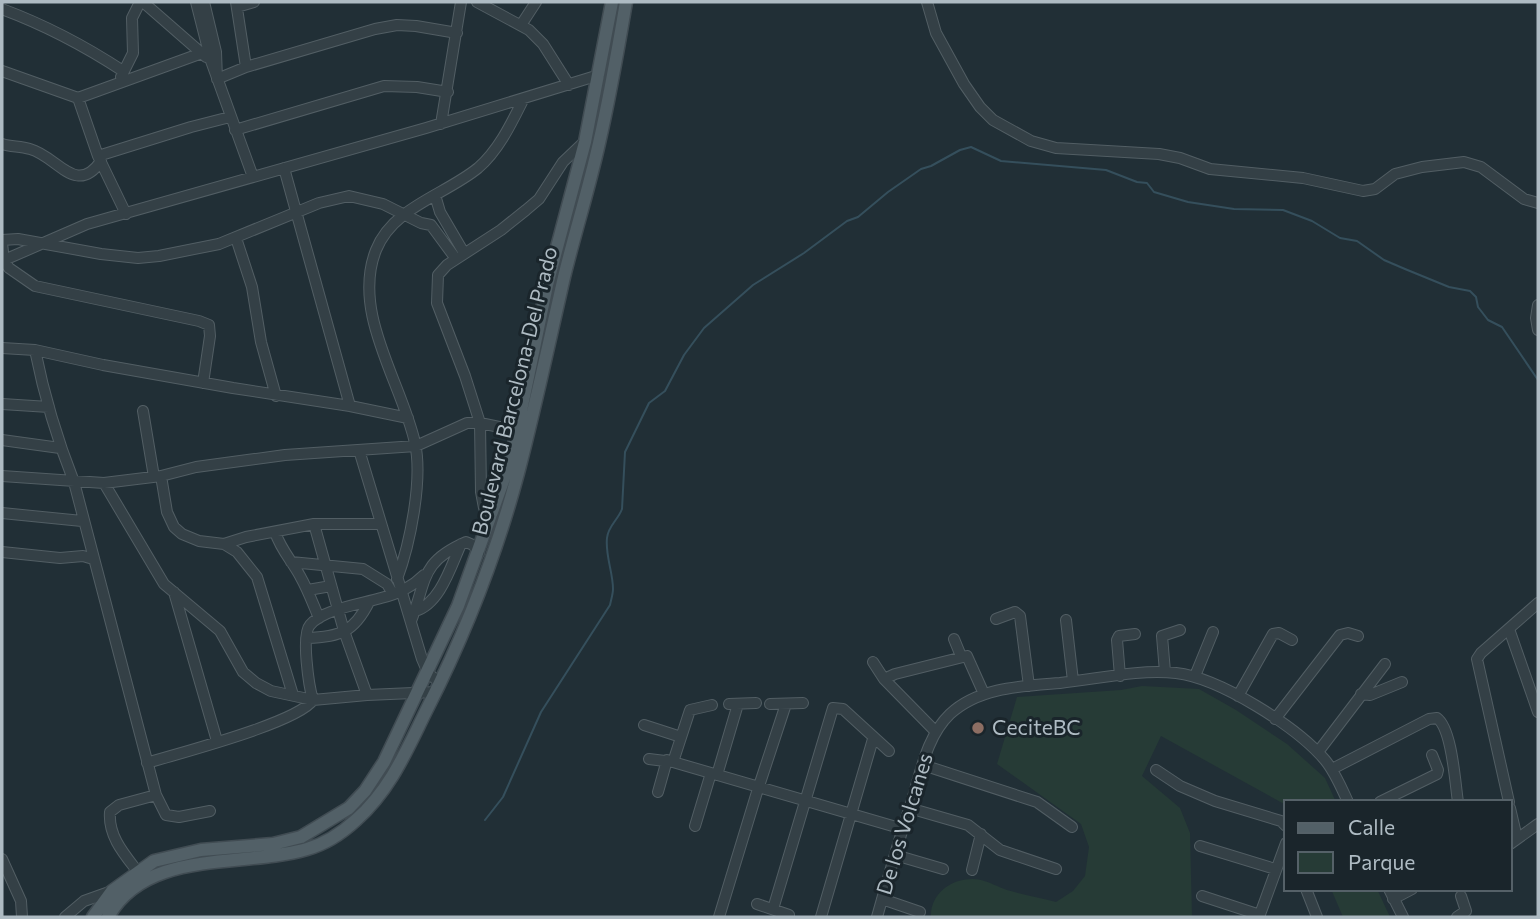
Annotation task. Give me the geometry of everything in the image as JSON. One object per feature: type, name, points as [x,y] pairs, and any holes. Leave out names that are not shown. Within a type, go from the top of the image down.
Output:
[{"type":"main road","name":"Boulevard Barcelona-Del Prado","points":[[108,917],[125,895],[145,881],[167,872],[199,864],[286,854],[310,848],[338,834],[372,805],[389,784],[438,688],[466,625],[491,558],[517,474],[547,285],[584,142],[612,2]]},
{"type":"main road","name":"Boulevard Barcelona-Del Prado","points":[[93,917],[112,891],[154,862],[201,850],[273,844],[300,837],[349,808],[365,791],[384,762],[458,606],[522,432],[599,144],[626,2]]},
{"type":"main road","points":[[199,864],[201,850]]},
{"type":"street","points":[[119,82],[133,53],[132,18],[141,2],[211,61]]},
{"type":"street","points":[[196,2],[211,61],[253,177]]},
{"type":"street","points":[[204,2],[216,52],[217,79]]},
{"type":"street","points":[[246,67],[236,5],[254,2]]},
{"type":"street","points":[[441,124],[461,2]]},
{"type":"street","points":[[477,2],[529,30],[543,44],[569,85]]},
{"type":"street","points":[[499,2],[503,14]]},
{"type":"street","points":[[521,25],[536,2]]},
{"type":"street","points":[[927,2],[936,33],[980,107],[993,120],[1031,141],[1056,149],[1180,158],[1210,169],[1303,178],[1363,191],[1375,189],[1395,174],[1422,167],[1464,162],[1481,167],[1524,199],[1538,203]]},
{"type":"street","points":[[2,9],[55,32],[124,71]]},
{"type":"street","points":[[217,79],[246,67],[375,29],[397,25],[457,33]]},
{"type":"street","points":[[2,71],[78,98],[189,60],[202,53]]},
{"type":"street","points":[[3,261],[87,224],[441,124],[599,75]]},
{"type":"street","points":[[235,130],[384,86],[448,92]]},
{"type":"street","points":[[78,98],[100,159],[126,214]]},
{"type":"street","points":[[397,579],[407,547],[416,493],[416,446],[376,333],[369,292],[375,252],[391,225],[477,169],[491,155],[524,98]]},
{"type":"street","points":[[2,144],[31,149],[71,174],[85,176],[93,173],[100,159],[191,127],[230,117]]},
{"type":"street","points":[[492,515],[484,508],[481,492],[480,423],[437,303],[438,275],[447,265],[501,230],[539,199],[563,162],[584,142]]},
{"type":"street","points":[[563,162],[578,168]]},
{"type":"street","points":[[284,168],[350,406]]},
{"type":"street","points":[[435,195],[460,256]]},
{"type":"street","points":[[203,383],[210,336],[209,325],[35,286],[3,261],[2,242],[18,239],[138,258],[184,252],[236,239],[319,202],[349,197],[383,204],[431,225],[460,256]]},
{"type":"street","points":[[236,239],[252,287],[261,342],[276,396]]},
{"type":"street","points":[[1538,304],[1538,330]]},
{"type":"street","points":[[2,348],[35,350],[103,365],[408,418]]},
{"type":"street","points":[[35,350],[60,448],[74,482],[82,521],[156,795],[166,815],[179,817],[210,811]]},
{"type":"street","points":[[2,404],[49,407]]},
{"type":"street","points":[[143,411],[167,512],[174,527],[190,538],[224,544],[237,552],[257,577],[293,695]]},
{"type":"street","points":[[2,476],[104,483],[158,476],[231,461],[416,446],[458,425],[480,423],[522,432]]},
{"type":"street","points":[[2,440],[60,448]]},
{"type":"street","points":[[359,450],[397,579],[397,593]]},
{"type":"street","points":[[104,483],[164,583],[220,631],[243,672],[271,691],[313,700],[419,693],[438,688],[428,673],[413,617],[397,593],[387,584],[363,569],[291,562]]},
{"type":"street","points":[[2,513],[82,521]]},
{"type":"street","points":[[224,544],[314,524],[381,523]]},
{"type":"street","points":[[314,524],[344,631],[367,695]]},
{"type":"street","points":[[275,532],[319,618]]},
{"type":"street","points":[[147,763],[292,715],[311,704],[313,700],[309,685],[307,628],[319,618],[338,610],[397,593],[413,585],[445,552],[462,544],[470,542],[479,553]]},
{"type":"street","points":[[413,617],[437,594],[462,544]]},
{"type":"street","points":[[2,552],[60,558],[83,556],[93,559]]},
{"type":"street","points":[[413,617],[424,575]]},
{"type":"street","points":[[307,590],[331,586]]},
{"type":"street","points":[[173,592],[217,741]]},
{"type":"street","points":[[307,638],[344,631],[358,623],[369,602]]},
{"type":"street","points":[[1509,800],[1477,659],[1538,603]]},
{"type":"street","points":[[996,618],[1009,613],[1017,613],[1020,616],[1029,686]]},
{"type":"street","points":[[1066,620],[1073,681]]},
{"type":"street","points":[[1509,629],[1538,712]]},
{"type":"street","points":[[1165,672],[1162,636],[1180,630]]},
{"type":"street","points":[[1195,677],[1213,632]]},
{"type":"street","points":[[1238,696],[1273,634],[1279,633],[1292,639]]},
{"type":"street","points":[[1275,719],[1340,635],[1348,633],[1358,636]]},
{"type":"street","points":[[1120,676],[1117,640],[1119,636],[1135,634]]},
{"type":"street","points":[[954,639],[984,694]]},
{"type":"street","points":[[884,680],[895,674],[964,656]]},
{"type":"street","points":[[873,662],[884,680],[936,732],[961,705],[984,694],[1029,686],[1165,672],[1195,677],[1238,696],[1297,732],[1332,769],[1347,800]]},
{"type":"street","points":[[1318,752],[1385,664]]},
{"type":"street","points":[[1361,694],[1370,695],[1402,682]]},
{"type":"street","points":[[770,704],[803,703]]},
{"type":"street","points":[[695,826],[714,774],[734,704],[756,704]]},
{"type":"street","points":[[719,917],[786,704]]},
{"type":"street","points":[[658,792],[690,709],[712,705]]},
{"type":"street","points":[[773,909],[832,711],[843,709],[889,751]]},
{"type":"street","points":[[1332,769],[1429,719],[1437,718],[1443,722],[1447,734],[1458,800]]},
{"type":"street","points":[[644,725],[681,737]]},
{"type":"street","name":"De los Volcanes","points":[[877,917],[902,829],[936,732]]},
{"type":"street","points":[[821,917],[873,739]]},
{"type":"street","points":[[1384,800],[1437,774],[1439,771],[1432,755]]},
{"type":"street","points":[[649,759],[670,761],[902,829]]},
{"type":"street","points":[[923,765],[1037,802],[1072,827]]},
{"type":"street","points":[[1156,770],[1197,794],[1284,824]]},
{"type":"street","points":[[138,872],[115,840],[110,812],[119,805],[156,795]]},
{"type":"street","points":[[909,808],[968,825],[1000,850],[1056,869]]},
{"type":"street","points":[[1514,841],[1538,824]]},
{"type":"street","points":[[972,870],[981,834]]},
{"type":"street","points":[[1200,846],[1275,869]]},
{"type":"street","points":[[1202,896],[1259,916],[1284,848]]},
{"type":"street","points":[[895,855],[943,869]]},
{"type":"street","points":[[2,859],[21,901],[22,917]]},
{"type":"street","points":[[65,917],[84,901],[112,891]]},
{"type":"street","points":[[1307,891],[1317,917]]},
{"type":"street","points":[[1391,894],[1403,917]]},
{"type":"street","points":[[1457,917],[1466,911],[1461,896]]},
{"type":"street","points":[[882,899],[919,912]]},
{"type":"street","points":[[757,904],[789,915]]},
{"type":"green space","points":[[1142,686],[1199,689],[1287,744],[1325,778],[1335,800],[1284,800],[1284,804],[1161,736],[1142,776],[1180,808],[1190,833],[1192,917],[931,917],[935,900],[940,893],[963,880],[981,880],[1013,892],[1056,902],[1073,891],[1085,876],[1089,847],[1081,824],[997,764],[1017,697],[1121,690]]},
{"type":"green space","points":[[1332,891],[1378,891],[1390,917],[1343,917]]},
{"type":"waterway","points":[[485,820],[503,797],[541,712],[610,605],[613,589],[607,551],[608,534],[622,509],[625,452],[649,403],[665,391],[684,355],[704,328],[753,285],[804,253],[847,221],[858,217],[921,169],[960,150],[971,147],[1001,161],[1106,170],[1147,183],[1154,192],[1188,202],[1234,209],[1283,210],[1312,221],[1340,238],[1357,241],[1384,260],[1449,287],[1470,291],[1488,320],[1502,327],[1538,380]]},
{"type":"place","name":"CeciteBC","points":[[978,728]]}]
